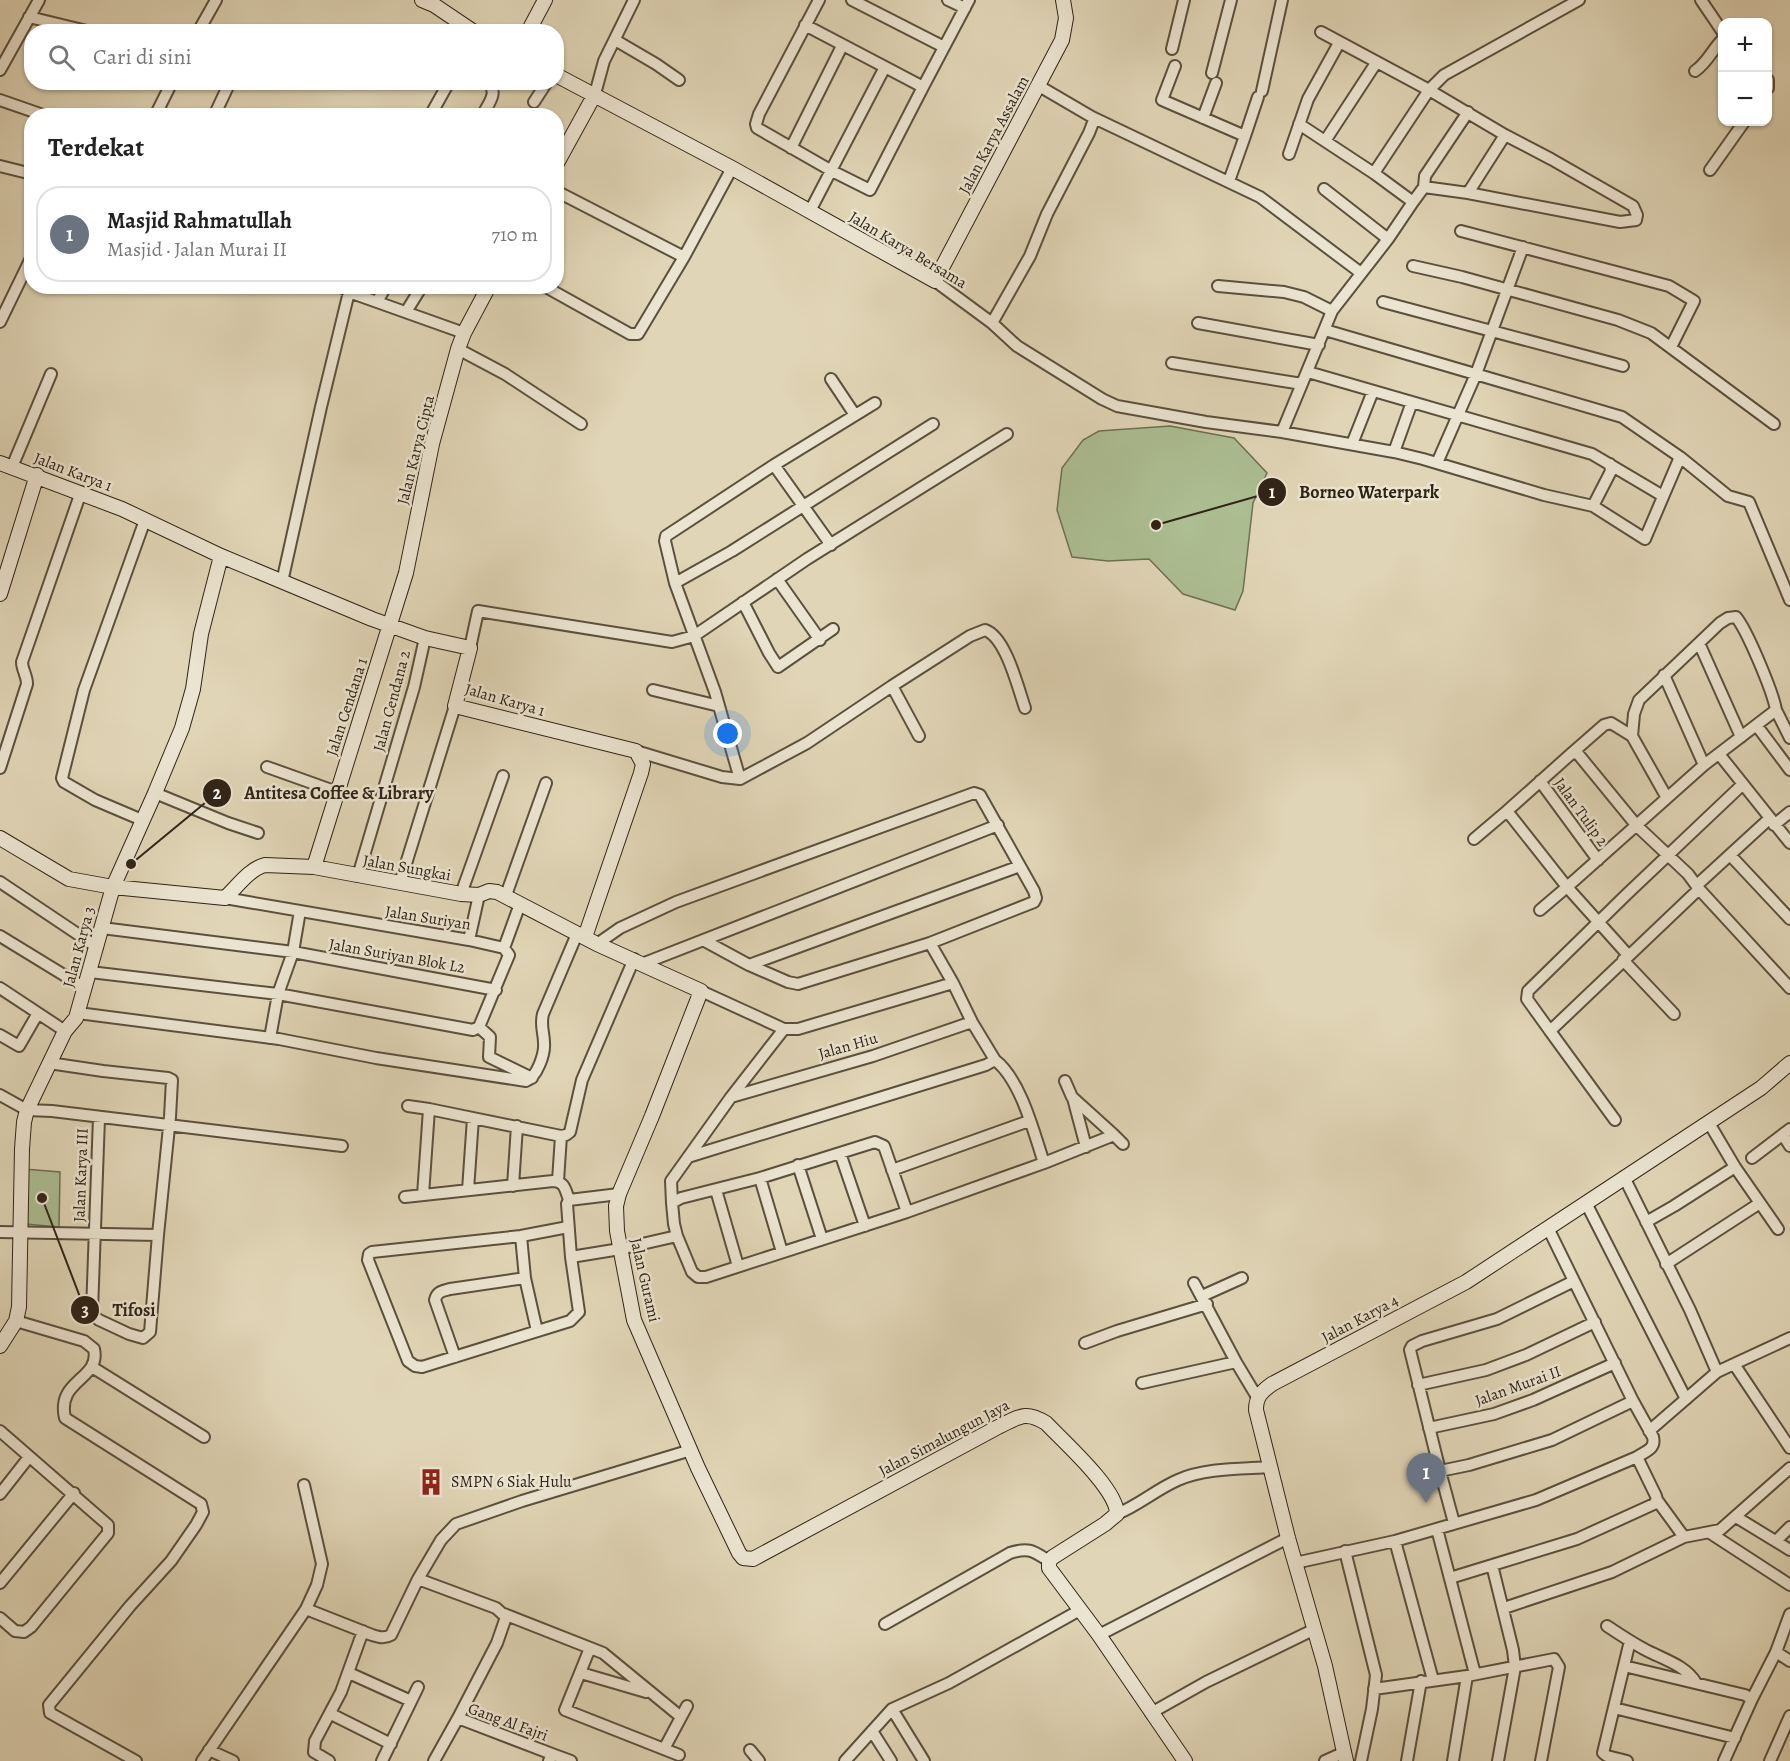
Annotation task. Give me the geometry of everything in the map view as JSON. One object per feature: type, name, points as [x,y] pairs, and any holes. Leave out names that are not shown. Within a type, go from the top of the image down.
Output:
[{"type":"street","points":[[25,24],[39,0]]},
{"type":"street","points":[[202,24],[216,0]]},
{"type":"street","points":[[422,0],[434,5],[462,24]]},
{"type":"street","points":[[532,24],[545,0]]},
{"type":"street","points":[[564,150],[595,94],[604,61],[634,0]]},
{"type":"street","points":[[819,0],[759,114],[757,128],[868,190],[872,189],[967,4],[948,0]]},
{"type":"street","points":[[852,0],[944,47]]},
{"type":"street","name":"Jalan Karya Assalam","points":[[935,281],[1040,86],[1062,40],[1066,18],[1063,0]]},
{"type":"street","points":[[1172,49],[1184,0]]},
{"type":"street","points":[[1203,118],[1231,0]]},
{"type":"street","points":[[1229,182],[1260,94],[1282,0]]},
{"type":"street","points":[[1374,173],[1429,90],[1444,75],[1579,0]]},
{"type":"street","points":[[1701,0],[1718,25]]},
{"type":"street","points":[[29,17],[58,24]]},
{"type":"street","points":[[0,70],[24,26]]},
{"type":"street","points":[[805,26],[923,87]]},
{"type":"street","points":[[1321,32],[1429,90],[1504,135],[1633,206],[1637,215],[1636,220],[1620,222],[1468,193],[1424,187]]},
{"type":"street","points":[[615,40],[680,81]]},
{"type":"street","points":[[1289,154],[1308,99],[1339,43]]},
{"type":"street","points":[[1695,71],[1702,66],[1718,45]]},
{"type":"street","points":[[791,148],[842,46]]},
{"type":"street","points":[[1325,141],[1376,63]]},
{"type":"street","points":[[1174,66],[1162,100],[1245,136]]},
{"type":"street","points":[[810,211],[885,67]]},
{"type":"street","name":"Jalan Karya Bersama","points":[[564,79],[732,168],[935,281],[992,323],[1017,346],[1102,399],[1118,406],[1394,452],[1544,495],[1593,506],[1645,538],[1663,495]]},
{"type":"street","points":[[1040,86],[1092,117],[1260,197],[1362,273]]},
{"type":"street","points":[[159,108],[168,90]]},
{"type":"street","points":[[218,108],[226,90]]},
{"type":"street","points":[[434,108],[445,90]]},
{"type":"street","points":[[486,108],[494,90]]},
{"type":"street","points":[[534,102],[542,90]]},
{"type":"street","points":[[0,100],[24,108]]},
{"type":"street","points":[[1282,432],[1332,311],[1388,239],[1424,187],[1425,176],[1468,112]]},
{"type":"street","points":[[992,323],[1030,256],[1047,214],[1089,133],[1094,120],[1092,117]]},
{"type":"street","points":[[1299,124],[1374,173],[1413,202]]},
{"type":"street","points":[[1710,170],[1741,126]]},
{"type":"street","points":[[1468,193],[1504,135]]},
{"type":"street","points":[[0,166],[24,172]]},
{"type":"street","points":[[559,294],[634,335],[638,334],[732,168]]},
{"type":"street","points":[[1324,189],[1388,239]]},
{"type":"street","points":[[564,195],[684,256]]},
{"type":"street","points":[[1461,231],[1669,286],[1694,301],[1671,347]]},
{"type":"street","points":[[1437,463],[1476,374],[1523,247]]},
{"type":"street","points":[[1413,266],[1618,320],[1651,333],[1774,424]]},
{"type":"street","points":[[0,322],[24,272]]},
{"type":"street","points":[[1218,286],[1284,292],[1304,297],[1332,311]]},
{"type":"street","points":[[282,582],[344,294]]},
{"type":"street","points":[[357,294],[464,333]]},
{"type":"street","points":[[377,302],[382,294]]},
{"type":"street","points":[[406,312],[417,294]]},
{"type":"street","name":"Jalan Karya Cipta","points":[[390,626],[406,573],[432,444],[458,348],[485,294]]},
{"type":"street","points":[[1383,302],[1623,366]]},
{"type":"street","points":[[1198,322],[1319,345]]},
{"type":"street","points":[[1325,330],[1622,417],[1680,457],[1728,496],[1749,502],[1790,600]]},
{"type":"street","points":[[458,348],[505,374],[581,424]]},
{"type":"street","points":[[1172,363],[1302,384]]},
{"type":"street","points":[[1308,372],[1592,454],[1663,495],[1680,457]]},
{"type":"street","points":[[6,465],[51,374]]},
{"type":"street","points":[[831,379],[855,415]]},
{"type":"street","points":[[1352,444],[1373,391]]},
{"type":"street","points":[[1394,452],[1412,402]]},
{"type":"street","points":[[740,779],[709,672],[675,584],[665,542],[668,534],[875,403]]},
{"type":"street","points":[[675,584],[732,551],[933,424]]},
{"type":"street","points":[[470,648],[478,610],[672,642],[694,636],[777,579],[1007,434]]},
{"type":"street","points":[[1593,506],[1611,471],[1610,464]]},
{"type":"street","name":"Jalan Karya 1","points":[[6,465],[81,492],[222,556],[390,626],[425,638],[470,648],[454,706],[636,751]]},
{"type":"street","points":[[774,465],[831,545]]},
{"type":"street","points":[[0,594],[37,475]]},
{"type":"street","points":[[0,768],[27,684],[27,675],[22,662],[81,492]]},
{"type":"street","points":[[142,820],[95,800],[64,782],[62,778],[72,743],[77,710],[145,520]]},
{"type":"street","name":"Jalan Karya 3","points":[[0,1346],[16,1321],[19,1307],[22,1149],[27,1110],[65,1031],[73,1023],[78,1013],[113,887],[182,728],[193,689],[201,634],[222,556]]},
{"type":"street","points":[[777,579],[820,640]]},
{"type":"street","points":[[743,602],[778,667],[833,629]]},
{"type":"street","points":[[1632,735],[1634,714],[1639,700],[1728,618],[1736,617],[1790,738]]},
{"type":"street","name":"Jalan Cendana 1","points":[[314,867],[390,626]]},
{"type":"street","points":[[636,751],[722,777],[740,779],[807,743],[970,636],[985,630],[995,636],[1000,645],[1025,708]]},
{"type":"street","name":"Jalan Cendana 2","points":[[358,876],[414,687],[425,638]]},
{"type":"street","points":[[1699,643],[1741,737]]},
{"type":"street","points":[[1664,675],[1704,765]]},
{"type":"street","points":[[892,686],[919,736]]},
{"type":"street","points":[[653,690],[719,705]]},
{"type":"street","points":[[400,883],[454,706]]},
{"type":"street","points":[[1540,910],[1704,765],[1776,710]]},
{"type":"street","points":[[1474,839],[1604,725],[1611,723],[1632,735],[1667,798]]},
{"type":"street","points":[[1757,726],[1790,770]]},
{"type":"street","points":[[78,1013],[270,1038],[376,1058],[526,1081],[532,1078],[542,1056],[544,1044],[540,1025],[543,1014],[586,938],[641,773],[643,765],[636,751]]},
{"type":"street","points":[[1572,753],[1578,754],[1637,826],[1669,856],[1788,983]]},
{"type":"street","points":[[1719,754],[1790,843]]},
{"type":"street","points":[[267,766],[337,792]]},
{"type":"street","points":[[461,894],[503,776]]},
{"type":"street","name":"Jalan Tulip 2","points":[[1540,782],[1598,860]]},
{"type":"street","points":[[506,896],[546,783]]},
{"type":"street","points":[[1615,1120],[1526,995],[1599,921],[1743,784]]},
{"type":"street","points":[[155,793],[258,833]]},
{"type":"street","points":[[586,938],[620,928],[676,902],[974,793],[980,795],[998,825],[1036,898],[1034,902],[930,943],[798,984],[749,965],[703,940]]},
{"type":"street","points":[[1507,811],[1674,1014]]},
{"type":"street","points":[[1550,1030],[1730,855],[1772,822],[1790,812]]},
{"type":"street","points":[[408,1106],[566,1136],[570,1132],[582,1080],[638,961],[703,940],[998,825]]},
{"type":"street","points":[[0,838],[69,879],[113,887],[225,898]]},
{"type":"street","points":[[1730,855],[1790,919]]},
{"type":"street","name":"Jalan Sungkai","points":[[225,898],[259,866],[314,867],[461,894],[479,895],[489,891],[506,896],[586,938]]},
{"type":"street","points":[[749,965],[1020,866]]},
{"type":"street","points":[[0,882],[97,947]]},
{"type":"street","points":[[469,940],[479,895]]},
{"type":"street","name":"Jalan Suriyan","points":[[225,898],[504,948]]},
{"type":"street","points":[[90,972],[278,994],[474,1030],[479,1027],[510,955],[504,948],[520,904]]},
{"type":"street","points":[[270,1038],[278,994],[293,952],[300,912]]},
{"type":"street","name":"Jalan Suriyan Blok L2","points":[[102,928],[293,952],[496,990]]},
{"type":"street","points":[[0,936],[85,988]]},
{"type":"street","points":[[586,938],[784,1029],[798,1029],[953,983]]},
{"type":"street","points":[[930,943],[972,1022],[995,1060],[1005,1068],[1020,1096],[1044,1163]]},
{"type":"street","points":[[0,988],[65,1031]]},
{"type":"street","name":"Jalan Gurami","points":[[701,992],[619,1194],[617,1214],[620,1249],[634,1320],[739,1553],[743,1558],[753,1559]]},
{"type":"street","points":[[0,1035],[19,1046],[38,1013]]},
{"type":"street","name":"Jalan Hiu","points":[[731,1097],[873,1056],[972,1022]]},
{"type":"street","points":[[479,1027],[489,1035],[489,1057],[532,1078]]},
{"type":"street","points":[[784,1029],[731,1097],[671,1181],[677,1236],[692,1272],[698,1277],[706,1277],[907,1212],[1044,1163],[1114,1135]]},
{"type":"street","points":[[688,1157],[995,1060]]},
{"type":"street","points":[[0,1232],[158,1235],[173,1085],[168,1078],[49,1063]]},
{"type":"street","name":"Jalan Karya 4","points":[[1257,1397],[1272,1384],[1466,1282],[1767,1084],[1790,1063]]},
{"type":"street","points":[[1065,1082],[1072,1097],[1086,1147]]},
{"type":"street","points":[[0,1095],[27,1110],[342,1146]]},
{"type":"street","points":[[1072,1097],[1123,1144]]},
{"type":"street","points":[[423,1196],[429,1109]]},
{"type":"street","name":"Jalan Karya III","points":[[99,1118],[93,1316],[129,1334],[143,1338],[150,1332],[158,1235]]},
{"type":"street","points":[[468,1190],[473,1118]]},
{"type":"street","points":[[892,1170],[1029,1121]]},
{"type":"street","points":[[1709,1123],[1734,1167],[1778,1229]]},
{"type":"street","points":[[513,1186],[517,1126]]},
{"type":"street","points":[[1752,1158],[1786,1132],[1790,1146]]},
{"type":"street","points":[[558,1181],[561,1136]]},
{"type":"street","points":[[672,1203],[681,1198],[760,1178],[875,1142],[884,1146],[907,1212]]},
{"type":"street","points":[[840,1153],[865,1226]]},
{"type":"street","points":[[798,1165],[822,1239]]},
{"type":"street","points":[[1646,1222],[1734,1167]]},
{"type":"street","points":[[1624,1177],[1690,1310],[1717,1372]]},
{"type":"street","points":[[760,1178],[782,1252]]},
{"type":"street","points":[[405,1197],[558,1181],[565,1186],[568,1200],[568,1227],[579,1312],[570,1321],[455,1358],[422,1367],[415,1366],[408,1361],[369,1260],[369,1254],[521,1236],[568,1227]]},
{"type":"street","points":[[716,1190],[738,1266]]},
{"type":"street","points":[[568,1200],[619,1194]]},
{"type":"street","points":[[1586,1203],[1686,1399]]},
{"type":"street","points":[[1666,1264],[1760,1203]]},
{"type":"street","points":[[1295,1563],[1395,1541],[1536,1500],[1637,1457],[1654,1445],[1653,1437],[1548,1227]]},
{"type":"street","points":[[521,1236],[525,1278],[537,1331]]},
{"type":"street","points":[[571,1257],[677,1236]]},
{"type":"street","points":[[455,1358],[435,1300],[436,1295],[450,1289],[525,1278]]},
{"type":"street","points":[[1084,1343],[1204,1300],[1242,1278]]},
{"type":"street","points":[[1454,1523],[1410,1350],[1412,1346],[1422,1341],[1497,1319],[1574,1281]]},
{"type":"street","points":[[1194,1283],[1257,1397],[1256,1410],[1288,1538],[1315,1629],[1345,1756],[1325,1761]]},
{"type":"street","points":[[16,1321],[84,1341],[94,1349],[96,1357],[92,1367],[66,1395],[62,1407],[65,1418],[195,1498],[201,1504],[202,1512],[171,1561],[130,1606],[49,1705],[50,1713],[129,1760]]},
{"type":"street","points":[[1418,1385],[1486,1370],[1526,1355],[1595,1322]]},
{"type":"street","points":[[1649,1431],[1717,1372],[1790,1338]]},
{"type":"street","points":[[1142,1383],[1236,1362]]},
{"type":"street","name":"Jalan Murai II","points":[[1429,1428],[1494,1414],[1533,1400],[1615,1363]]},
{"type":"street","points":[[1734,1364],[1790,1448]]},
{"type":"street","points":[[92,1367],[204,1437]]},
{"type":"street","points":[[1440,1471],[1469,1465],[1552,1440],[1633,1401]]},
{"type":"street","name":"Jalan Simalungun Jaya","points":[[753,1559],[998,1427],[1028,1414],[1046,1423],[1103,1483],[1116,1503],[1117,1514]]},
{"type":"street","points":[[0,1431],[74,1493],[108,1525],[108,1533],[31,1627],[24,1632],[15,1630],[0,1618]]},
{"type":"street","points":[[306,1609],[385,1638],[391,1635],[418,1579],[441,1540],[456,1524],[522,1501],[691,1450]]},
{"type":"street","points":[[0,1494],[29,1457]]},
{"type":"street","points":[[1637,1457],[1657,1500],[1684,1537]]},
{"type":"street","points":[[1049,1561],[1117,1514],[1179,1479],[1222,1471],[1270,1467]]},
{"type":"street","points":[[1504,1608],[1612,1572],[1684,1537],[1717,1532],[1790,1468]]},
{"type":"street","points":[[202,1761],[306,1609],[318,1585],[322,1564],[304,1485]]},
{"type":"street","points":[[0,1583],[74,1493]]},
{"type":"street","points":[[1450,1578],[1578,1539],[1654,1504],[1657,1500]]},
{"type":"street","points":[[1736,1517],[1790,1550]]},
{"type":"street","points":[[1776,1541],[1790,1527]]},
{"type":"street","points":[[1437,1529],[1471,1675],[1453,1761]]},
{"type":"street","points":[[1710,1533],[1790,1585]]},
{"type":"street","points":[[1100,1635],[1288,1538]]},
{"type":"street","points":[[1395,1541],[1432,1680]]},
{"type":"street","points":[[885,1624],[1010,1553],[1030,1550],[1049,1561]]},
{"type":"street","points":[[1345,1551],[1376,1675],[1361,1761]]},
{"type":"street","points":[[1049,1561],[1049,1568],[1100,1635],[1185,1761]]},
{"type":"street","points":[[1492,1565],[1504,1608],[1515,1667],[1497,1761]]},
{"type":"street","points":[[418,1579],[496,1608],[504,1614],[603,1653],[681,1717]]},
{"type":"street","points":[[845,1761],[892,1709],[950,1683],[1080,1610]]},
{"type":"street","points":[[458,1718],[497,1643],[505,1622],[504,1614]]},
{"type":"street","points":[[1724,1761],[1776,1652],[1790,1614]]},
{"type":"street","points":[[1607,1626],[1630,1641],[1677,1665],[1692,1675],[1696,1683]]},
{"type":"street","points":[[1151,1713],[1206,1682],[1315,1629]]},
{"type":"street","points":[[328,1761],[314,1752],[315,1741],[331,1714],[349,1673],[363,1631]]},
{"type":"street","points":[[1627,1761],[1603,1753],[1630,1641]]},
{"type":"street","points":[[590,1648],[565,1710],[679,1755]]},
{"type":"street","points":[[1776,1652],[1790,1661]]},
{"type":"street","points":[[1374,1689],[1471,1675],[1554,1659],[1559,1667],[1541,1761]]},
{"type":"street","points":[[1624,1666],[1745,1695],[1752,1699]]},
{"type":"street","points":[[581,1672],[653,1694]]},
{"type":"street","points":[[349,1673],[411,1701]]},
{"type":"street","points":[[1407,1761],[1421,1681]]},
{"type":"street","points":[[382,1761],[418,1687]]},
{"type":"street","points":[[664,1749],[687,1706]]},
{"type":"street","points":[[1614,1708],[1735,1738]]},
{"type":"street","points":[[892,1709],[924,1761]]},
{"type":"street","points":[[331,1714],[391,1744]]},
{"type":"street","points":[[1770,1761],[1790,1716]]},
{"type":"street","name":"Gang Al Fajri","points":[[436,1761],[458,1718],[550,1757],[570,1761]]},
{"type":"street","points":[[872,1731],[891,1761]]},
{"type":"street","points":[[209,1750],[232,1761]]},
{"type":"street","points":[[750,1750],[759,1761]]},
{"type":"green space","points":[[1170,426],[1234,438],[1267,473],[1253,503],[1243,591],[1235,610],[1183,594],[1149,559],[1108,561],[1072,557],[1057,510],[1062,468],[1083,440],[1099,431]]},
{"type":"green space","points":[[24,1169],[60,1172],[59,1227],[25,1224]]},
{"type":"place","name":"Borneo Waterpark","points":[[1156,525]]},
{"type":"place","name":"Antitesa Coffee & Library","points":[[131,864]]},
{"type":"place","name":"Tifosi","points":[[42,1198]]},
{"type":"place","name":"SMPN 6 Siak Hulu","points":[[431,1482]]},
{"type":"place","name":"Masjid Rahmatullah","points":[[1426,1503]]}]
